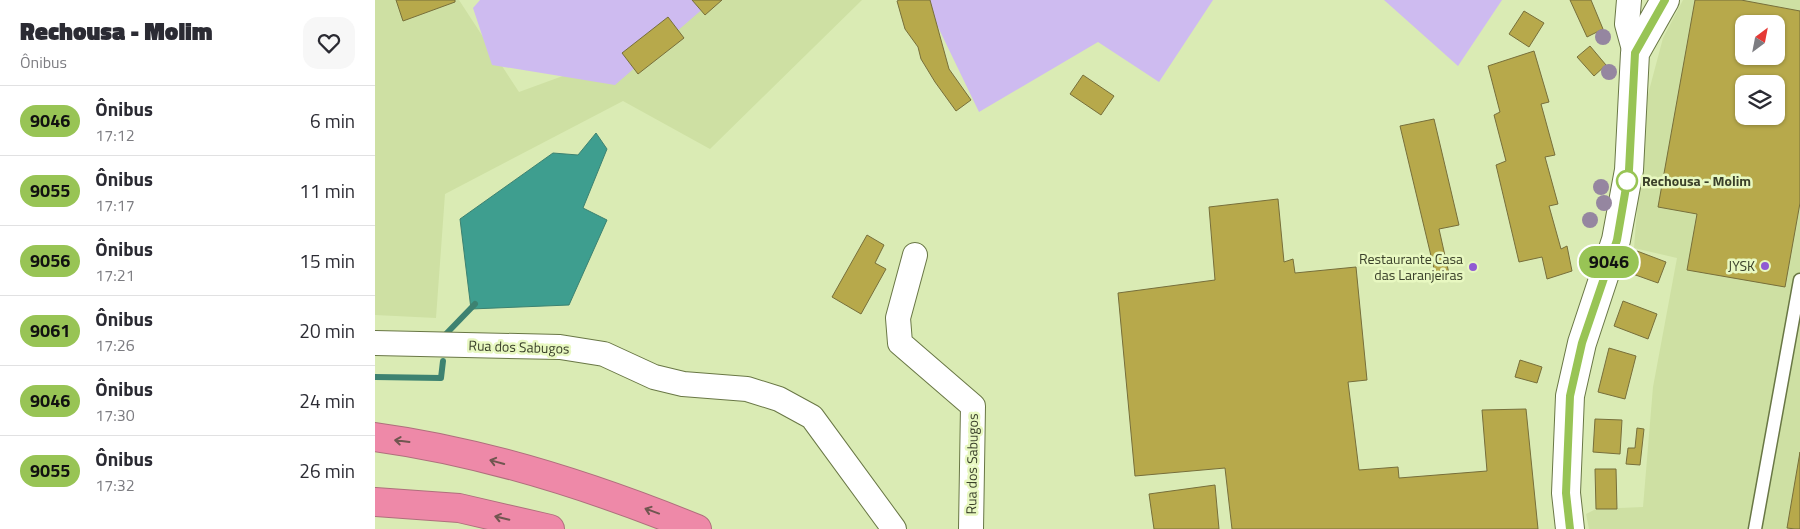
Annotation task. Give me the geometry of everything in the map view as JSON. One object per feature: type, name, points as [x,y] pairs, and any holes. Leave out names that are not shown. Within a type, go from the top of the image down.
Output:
[{"type":"highway","points":[[375,437],[429,444],[556,477],[697,529]]},
{"type":"highway","points":[[375,502],[459,508],[550,529]]},
{"type":"main road","points":[[1570,529],[1566,493],[1570,396],[1582,343],[1617,240],[1629,170],[1635,53],[1664,0]]},
{"type":"street","points":[[1629,0],[1627,24],[1635,53]]},
{"type":"street","name":"Rua dos Sabugos","points":[[915,255],[898,318],[901,343],[973,406],[971,529]]},
{"type":"street","name":"Rua dos Sabugos","points":[[375,343],[560,346],[604,354],[654,377],[683,384],[747,389],[779,399],[811,417],[894,529]]},
{"type":"lane","points":[[1755,529],[1800,280]]},
{"type":"shaded area","points":[[375,0],[459,0],[519,92],[612,58],[679,0],[862,0],[710,149],[623,101],[445,194],[436,318],[375,315]]},
{"type":"shaded area","points":[[480,0],[713,0],[615,85],[492,65],[473,8]]},
{"type":"shaded area","points":[[925,0],[1213,0],[1159,82],[1098,42],[979,112]]},
{"type":"shaded area","points":[[1384,0],[1502,0],[1458,66]]},
{"type":"shaded area","points":[[1683,0],[1800,0],[1800,529],[1589,529],[1586,514],[1596,509],[1643,507],[1653,387],[1677,258],[1634,248],[1646,102],[1663,38]]},
{"type":"water","points":[[596,133],[607,149],[583,208],[607,220],[569,305],[471,309],[460,219],[553,153],[578,155]]},
{"type":"building","points":[[396,0],[455,0],[455,2],[403,21]]},
{"type":"building","points":[[692,0],[722,0],[705,15]]},
{"type":"building","points":[[930,0],[949,69],[971,100],[956,111],[935,82],[921,59],[918,47],[905,29],[897,1]]},
{"type":"building","points":[[1570,0],[1591,0],[1603,29],[1587,37]]},
{"type":"building","points":[[1695,0],[1741,0],[1800,11],[1800,203],[1785,287],[1687,270],[1697,214],[1658,207]]},
{"type":"building","points":[[1524,11],[1544,23],[1529,47],[1509,34]]},
{"type":"building","points":[[668,17],[684,38],[638,74],[622,53]]},
{"type":"building","points":[[1590,46],[1606,65],[1594,76],[1577,57]]},
{"type":"building","points":[[1534,51],[1549,102],[1541,104],[1555,155],[1545,157],[1558,204],[1549,206],[1561,249],[1567,246],[1572,271],[1547,279],[1542,257],[1519,262],[1496,165],[1506,161],[1494,115],[1500,112],[1488,66]]},
{"type":"building","points":[[1083,75],[1114,96],[1101,115],[1070,94]]},
{"type":"building","points":[[1434,119],[1459,225],[1439,229],[1450,278],[1437,281],[1400,126]]},
{"type":"building","points":[[1278,199],[1284,262],[1293,259],[1295,273],[1356,267],[1367,380],[1348,382],[1359,470],[1398,467],[1399,478],[1487,471],[1482,410],[1526,409],[1538,529],[1232,529],[1225,468],[1135,476],[1118,293],[1215,280],[1209,207]]},
{"type":"building","points":[[867,235],[884,245],[875,263],[886,269],[861,314],[832,297]]},
{"type":"building","points":[[1637,251],[1666,262],[1658,283],[1630,273]]},
{"type":"building","points":[[1623,301],[1657,314],[1648,339],[1614,326]]},
{"type":"building","points":[[1609,348],[1636,356],[1625,399],[1598,392]]},
{"type":"building","points":[[1520,360],[1542,367],[1537,383],[1515,377]]},
{"type":"building","points":[[1595,419],[1622,420],[1620,454],[1593,452]]},
{"type":"building","points":[[1637,428],[1644,429],[1640,465],[1626,464],[1628,448],[1635,448]]},
{"type":"building","points":[[1800,452],[1800,529],[1795,529],[1787,528]]},
{"type":"building","points":[[1595,469],[1616,469],[1617,509],[1596,509]]},
{"type":"building","points":[[1215,485],[1219,529],[1154,529],[1149,494]]},
{"type":"waterway","points":[[446,334],[475,304]]},
{"type":"waterway","points":[[375,377],[441,378],[443,361]]},
{"type":"bus line","name":"9046","points":[[1570,529],[1566,493],[1570,396],[1582,343],[1617,240],[1629,170],[1635,53],[1665,0]]},
{"type":"place","name":"Rechousa - Molim","points":[[1627,181]]},
{"type":"place","name":"JYSK","points":[[1765,266]]},
{"type":"place","name":"Restaurante Casa das Laranjeiras","points":[[1473,267]]}]
